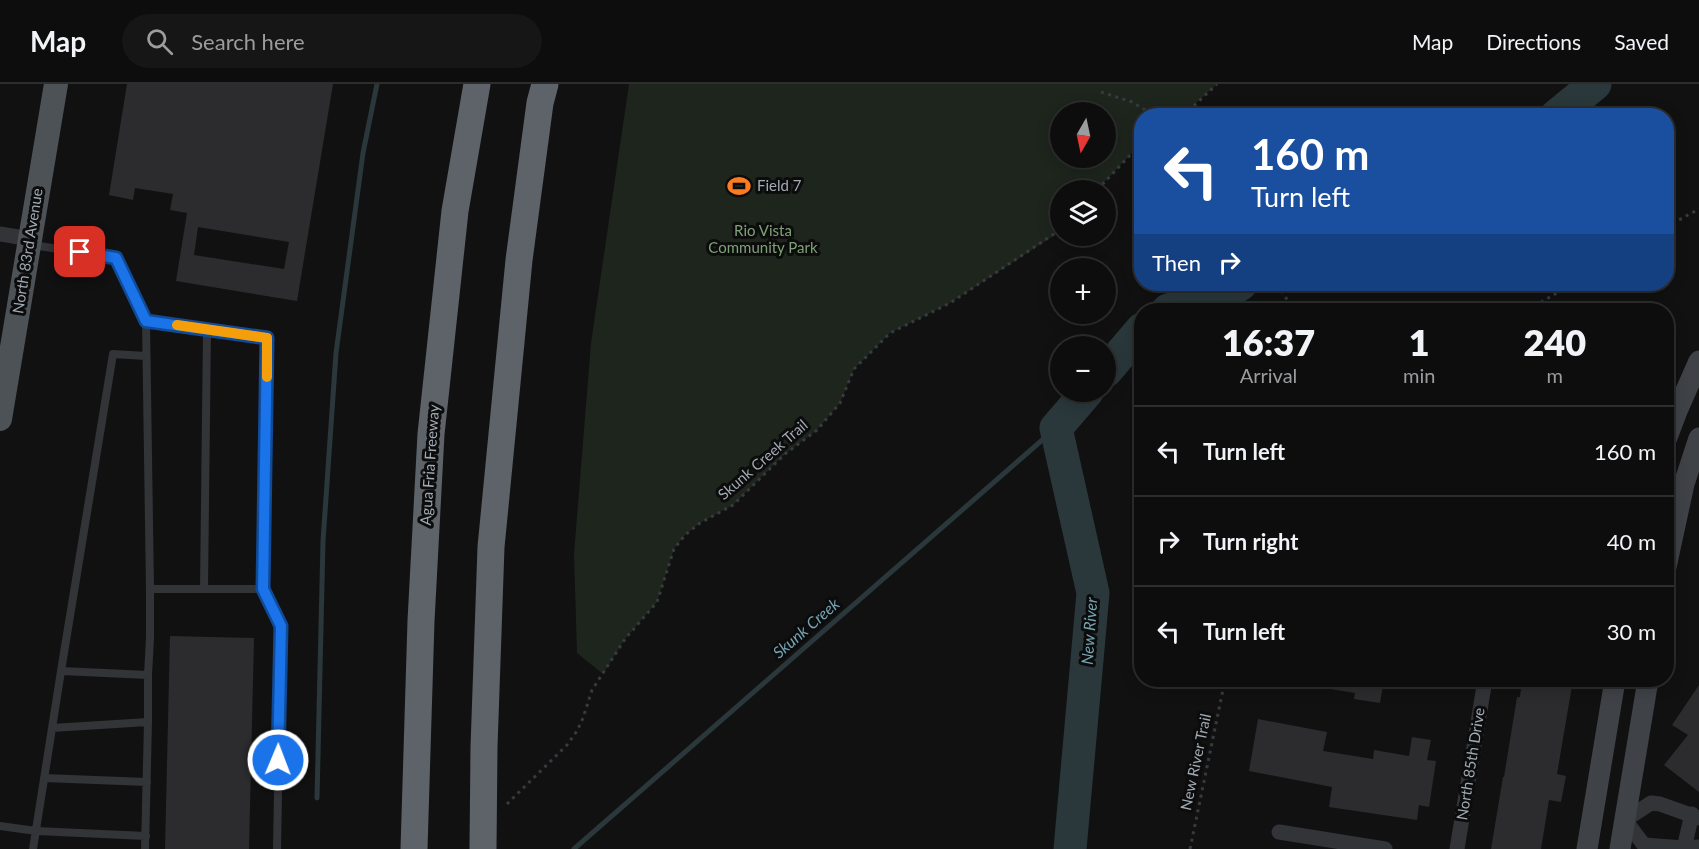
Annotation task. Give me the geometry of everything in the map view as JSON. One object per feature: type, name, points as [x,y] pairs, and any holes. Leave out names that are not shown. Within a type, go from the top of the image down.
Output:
[{"type":"highway","name":"Agua Fria Freeway","points":[[414,838],[421,621],[431,434],[455,212],[477,84]]},
{"type":"highway","points":[[483,849],[484,747],[492,536],[519,260],[544,84]]},
{"type":"main road","name":"North 83rd Avenue","points":[[0,419],[56,84]]},
{"type":"street","points":[[0,234],[29,241]]},
{"type":"street","points":[[1674,419],[1699,362]]},
{"type":"street","points":[[1674,498],[1676,481],[1699,438]]},
{"type":"street","name":"North 85th Drive","points":[[1457,849],[1484,687]]},
{"type":"street","points":[[1587,849],[1614,687]]},
{"type":"street","points":[[1620,849],[1647,687]]},
{"type":"street","points":[[1592,815],[1625,820],[1651,802],[1695,816],[1684,848]]},
{"type":"street","points":[[1625,820],[1644,845],[1699,847]]},
{"type":"street","points":[[1279,832],[1384,849]]},
{"type":"lane","points":[[29,241],[116,258],[146,321],[150,589],[145,849]]},
{"type":"lane","points":[[146,321],[267,338],[263,589],[281,626],[277,849]]},
{"type":"lane","points":[[204,589],[207,330]]},
{"type":"lane","points":[[33,849],[113,354],[146,356]]},
{"type":"lane","points":[[150,589],[263,589]]},
{"type":"lane","points":[[61,671],[148,675]]},
{"type":"lane","points":[[52,728],[148,723]]},
{"type":"lane","points":[[44,778],[147,782]]},
{"type":"lane","points":[[0,826],[36,831],[146,836]]},
{"type":"path","points":[[1192,108],[1217,84]]},
{"type":"path","points":[[1101,92],[1132,102],[1142,108]]},
{"type":"path","points":[[1106,180],[1134,151]]},
{"type":"path","points":[[1674,222],[1699,209]]},
{"type":"path","name":"Skunk Creek Trail","points":[[519,791],[567,745],[577,731],[592,690],[625,639],[657,602],[674,549],[685,535],[700,523],[733,505],[785,454],[817,430],[840,403],[854,369],[890,333],[950,303],[1050,237]]},
{"type":"path","points":[[1540,303],[1560,291]]},
{"type":"path","name":"New River Trail","points":[[1190,849],[1224,687]]},
{"type":"green space","name":"Rio Vista Community Park","points":[[629,84],[1217,84],[1191,108],[1134,108],[1134,151],[1106,180],[1050,180],[1050,238],[950,303],[890,333],[854,369],[840,403],[817,430],[785,454],[733,505],[700,523],[685,535],[674,549],[657,602],[625,639],[603,674],[577,653],[574,554],[591,343]]},
{"type":"building","points":[[127,84],[333,84],[297,301],[176,281],[187,213],[170,210],[173,194],[135,188],[133,200],[109,195]],"holes":[[[198,227],[289,242],[284,269],[194,255]]]},
{"type":"building","points":[[170,636],[254,638],[249,849],[165,849]]},
{"type":"building","points":[[1699,685],[1699,792],[1664,765],[1688,735],[1672,725]]},
{"type":"building","points":[[1383,687],[1380,703],[1354,699],[1355,693],[1324,688]]},
{"type":"building","points":[[1521,687],[1572,687],[1557,774],[1566,776],[1561,802],[1549,800],[1541,849],[1491,849],[1517,697],[1520,697]]},
{"type":"building","points":[[1258,719],[1327,732],[1323,751],[1373,759],[1374,750],[1409,756],[1412,737],[1431,740],[1427,760],[1436,761],[1429,807],[1419,805],[1417,820],[1329,807],[1332,787],[1249,771]]},
{"type":"waterway","points":[[317,798],[323,541],[336,353],[363,153],[377,84]]},
{"type":"waterway","name":"New River","points":[[1566,108],[1595,84]]},
{"type":"waterway","name":"New River","points":[[1190,303],[1228,291]]},
{"type":"waterway","name":"New River","points":[[1116,359],[1134,338]]},
{"type":"waterway","name":"New River","points":[[1070,849],[1093,593],[1056,428],[1078,402]]},
{"type":"waterway","name":"Skunk Creek","points":[[574,849],[1056,428]]},
{"type":"slow traffic","points":[[177,325],[267,338],[267,377]]},
{"type":"place","name":"Field 7","points":[[739,186]]},
{"type":"route","points":[[80,252],[116,258],[146,321],[267,338],[263,589],[281,626],[278,760]]}]
